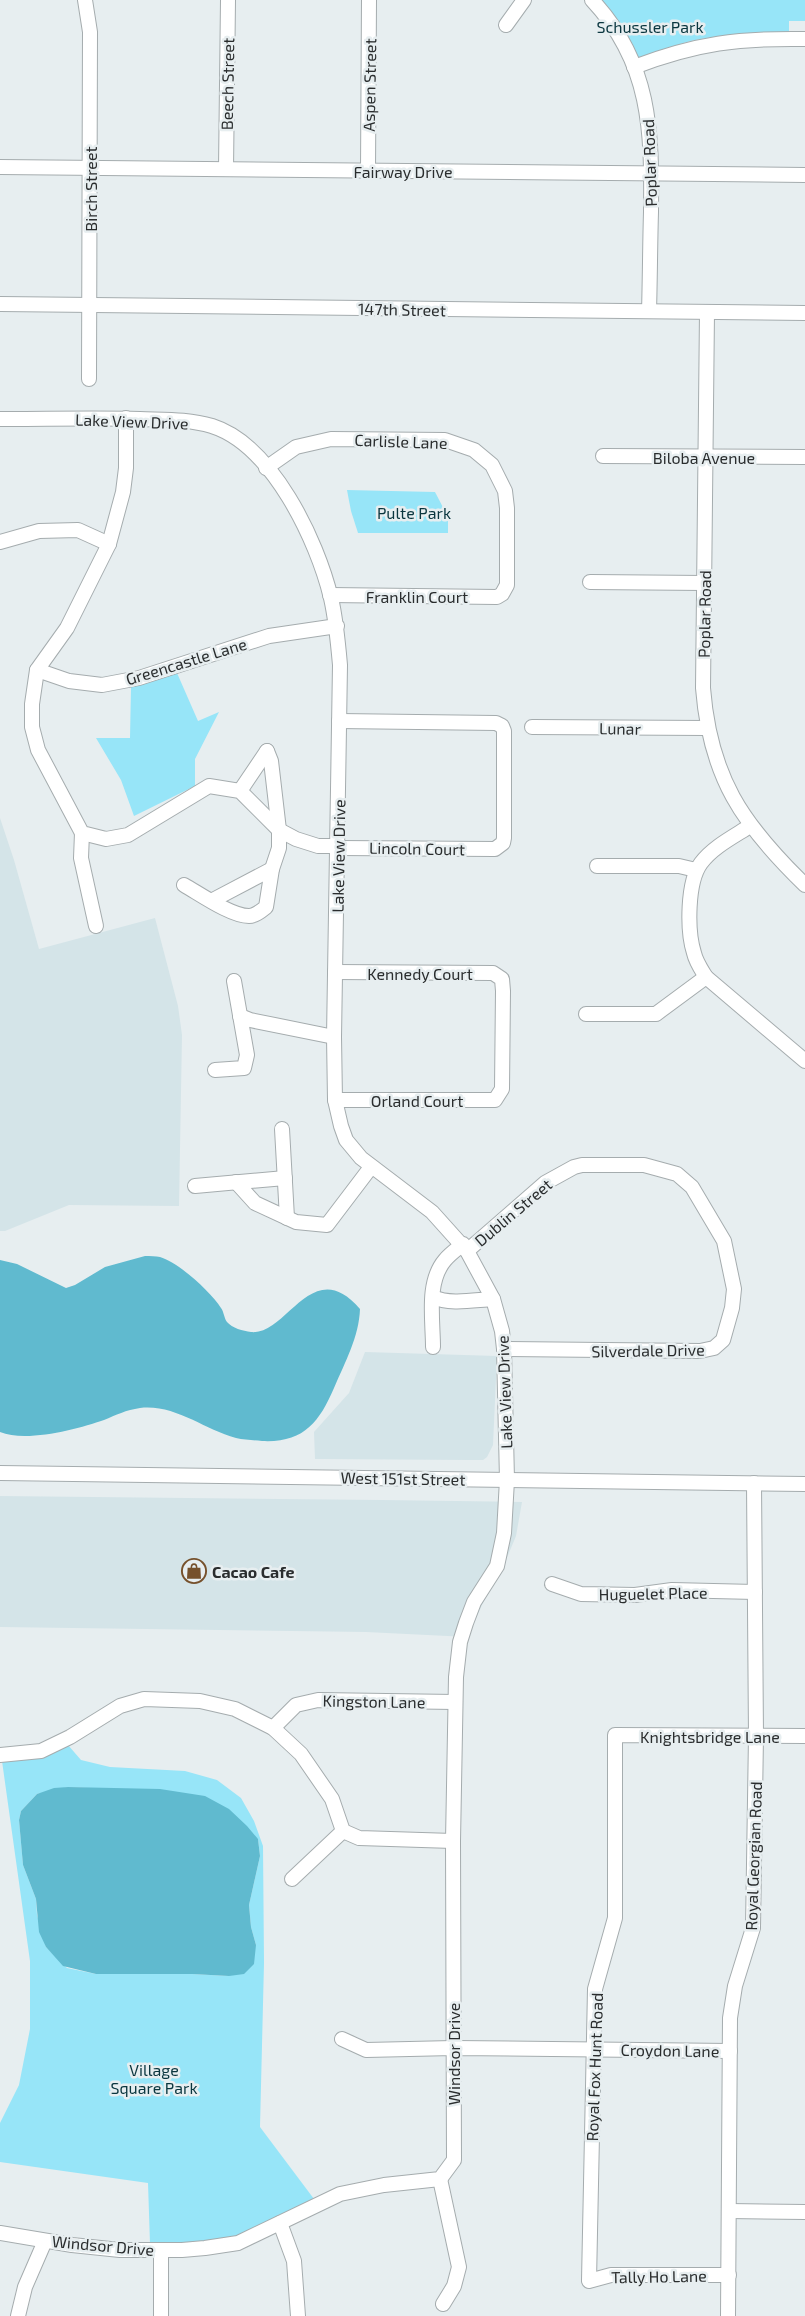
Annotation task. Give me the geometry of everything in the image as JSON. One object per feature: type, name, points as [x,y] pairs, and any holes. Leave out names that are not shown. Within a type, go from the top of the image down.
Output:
[{"type":"street","name":"Birch Street","points":[[85,0],[90,32],[89,379]]},
{"type":"street","name":"Beech Street","points":[[226,169],[228,0]]},
{"type":"street","name":"Aspen Street","points":[[368,171],[369,0]]},
{"type":"street","points":[[506,25],[524,0]]},
{"type":"street","name":"Poplar Road","points":[[592,0],[619,37],[634,67],[648,114],[651,172],[649,311]]},
{"type":"street","points":[[634,67],[710,43],[737,40],[805,39]]},
{"type":"street","name":"Fairway Drive","points":[[0,167],[805,175]]},
{"type":"street","name":"147th Street","points":[[0,304],[805,313]]},
{"type":"street","name":"Poplar Road","points":[[707,312],[703,688],[707,728],[722,776],[750,826],[771,852],[805,885]]},
{"type":"street","points":[[96,926],[80,858],[82,833],[38,750],[32,727],[36,670],[67,628],[109,544],[123,492],[126,468],[126,418]]},
{"type":"street","name":"Lake View Drive","points":[[0,419],[126,418],[183,420],[214,427],[239,440],[251,450],[289,500],[302,524],[330,596],[337,626],[340,665],[334,1037],[335,1100],[341,1126],[346,1140],[352,1148],[371,1167],[432,1212],[465,1248],[493,1299],[502,1331],[504,1349],[506,1480]]},
{"type":"street","name":"Carlisle Lane","points":[[266,468],[296,447],[330,439],[445,440],[474,450],[492,465],[504,491],[507,508],[507,585],[502,594]]},
{"type":"street","name":"Biloba Avenue","points":[[603,456],[805,457]]},
{"type":"street","points":[[0,542],[39,531],[78,530],[109,544]]},
{"type":"street","points":[[590,582],[704,583]]},
{"type":"street","name":"Franklin Court","points":[[330,596],[496,597],[502,594]]},
{"type":"street","name":"Greencastle Lane","points":[[36,670],[69,681],[102,685],[139,678],[186,661],[269,636],[337,626]]},
{"type":"street","name":"Lincoln Court","points":[[240,791],[279,830],[310,845],[495,849],[503,843],[505,756],[502,726],[496,723],[339,721]]},
{"type":"street","name":"Lunar","points":[[532,727],[707,728]]},
{"type":"street","points":[[82,833],[106,839],[128,835],[209,786],[240,791],[267,751],[271,761],[279,830],[279,848],[272,870],[266,907],[258,914],[249,916],[234,912],[184,886]]},
{"type":"street","points":[[750,826],[709,854],[696,870],[690,895],[692,947],[706,977],[805,1062]]},
{"type":"street","points":[[597,866],[679,866],[696,870]]},
{"type":"street","points":[[213,900],[272,870]]},
{"type":"street","name":"Kennedy Court","points":[[336,972],[494,973],[502,979],[502,1089],[498,1097]]},
{"type":"street","points":[[586,1014],[656,1014],[706,977]]},
{"type":"street","points":[[215,1070],[244,1068],[247,1055],[234,981]]},
{"type":"street","points":[[240,1016],[250,1020],[334,1037]]},
{"type":"street","name":"Orland Court","points":[[335,1100],[489,1101],[498,1097]]},
{"type":"street","points":[[282,1129],[287,1218]]},
{"type":"street","name":"Dublin Street","points":[[433,1347],[432,1297],[438,1273],[444,1260],[465,1248],[551,1179],[582,1165],[644,1165],[677,1174],[692,1187],[712,1221]]},
{"type":"street","points":[[236,1182],[255,1203],[296,1222],[327,1226],[371,1167]]},
{"type":"street","points":[[195,1186],[285,1178]]},
{"type":"street","name":"Silverdale Drive","points":[[504,1349],[700,1352],[719,1345],[726,1333],[734,1298],[724,1241],[712,1221]]},
{"type":"street","points":[[432,1297],[439,1300],[467,1301],[493,1299]]},
{"type":"street","name":"West 151st Street","points":[[0,1473],[805,1484]]},
{"type":"street","name":"Windsor Drive","points":[[0,2233],[45,2241],[120,2250],[206,2248],[238,2243],[340,2194],[384,2185],[440,2179],[454,2160],[453,1841],[455,1702],[458,1657],[466,1623],[474,1602],[497,1566],[505,1525],[506,1480]]},
{"type":"street","name":"Royal Georgian Road","points":[[728,2316],[730,2018],[735,1986],[753,1928],[756,1736],[754,1483]]},
{"type":"street","name":"Huguelet Place","points":[[552,1584],[581,1594],[636,1595],[672,1590],[755,1592]]},
{"type":"street","points":[[0,1755],[41,1751],[70,1738],[120,1706],[144,1699],[200,1701],[235,1709],[273,1728],[301,1754],[332,1799],[343,1831],[359,1838],[453,1841]]},
{"type":"street","name":"Kingston Lane","points":[[273,1728],[296,1705],[318,1700],[455,1702]]},
{"type":"street","name":"Knightsbridge Lane","points":[[615,1735],[805,1736]]},
{"type":"street","name":"Royal Fox Hunt Road","points":[[589,2281],[595,1988],[615,1918],[615,1735]]},
{"type":"street","points":[[292,1879],[343,1831]]},
{"type":"street","name":"Croydon Lane","points":[[342,2039],[366,2050],[453,2048],[730,2051]]},
{"type":"street","points":[[440,2179],[458,2267],[454,2286],[443,2304]]},
{"type":"street","points":[[729,2211],[805,2212]]},
{"type":"street","points":[[280,2223],[294,2261],[298,2316]]},
{"type":"street","points":[[18,2316],[24,2287],[45,2241]]},
{"type":"street","points":[[161,2250],[161,2316]]},
{"type":"street","name":"Tally Ho Lane","points":[[589,2281],[612,2275],[729,2275]]},
{"type":"shaded area","points":[[0,818],[39,949],[155,918],[178,1006],[182,1035],[179,1206],[69,1205],[5,1231],[0,1231]]},
{"type":"shaded area","points":[[145,1256],[160,1257],[185,1271],[216,1301],[229,1324],[245,1331],[264,1330],[301,1301],[314,1293],[328,1290],[343,1294],[360,1309],[357,1330],[347,1359],[322,1411],[308,1428],[299,1434],[276,1441],[242,1439],[224,1434],[177,1413],[153,1408],[140,1408],[93,1424],[52,1434],[24,1436],[0,1432],[0,1260],[17,1264],[66,1288],[75,1285],[105,1267]]},
{"type":"shaded area","points":[[365,1352],[497,1356],[493,1445],[487,1457],[483,1460],[315,1459],[314,1432],[349,1393]]},
{"type":"shaded area","points":[[0,1496],[522,1502],[516,1536],[504,1565],[482,1605],[468,1637],[366,1632],[0,1627]]},
{"type":"shaded area","points":[[54,1788],[160,1789],[205,1796],[229,1809],[247,1826],[258,1839],[260,1856],[249,1905],[251,1927],[256,1945],[254,1964],[244,1974],[229,1976],[96,1974],[63,1966],[46,1947],[39,1932],[36,1899],[23,1865],[19,1820],[21,1811],[37,1794]]},
{"type":"green space","name":"Schussler Park","points":[[600,0],[805,0],[805,21],[789,21],[789,32],[738,34],[700,39],[639,58]]},
{"type":"green space","name":"Pulte Park","points":[[347,490],[435,492],[448,517],[448,533],[358,533]]},
{"type":"green space","points":[[177,673],[198,721],[219,712],[195,759],[195,786],[134,816],[121,780],[96,738],[130,738],[131,687]]},
{"type":"green space","name":"Village Square Park","points":[[68,1745],[81,1760],[110,1767],[185,1771],[217,1780],[241,1798],[254,1821],[263,1846],[264,1963],[260,2127],[314,2199],[238,2236],[199,2243],[150,2244],[148,2183],[0,2162],[0,2123],[19,2085],[30,2029],[30,1961],[2,1761]],"holes":[[[68,1787],[110,1789],[258,1839],[260,1856],[249,1905],[251,1927],[256,1945],[229,1976],[96,1974],[67,1968],[46,1947],[37,1915],[36,1899],[23,1865],[19,1820],[21,1811],[37,1794]]]},
{"type":"place","name":"Cacao Cafe","points":[[194,1571]]}]
